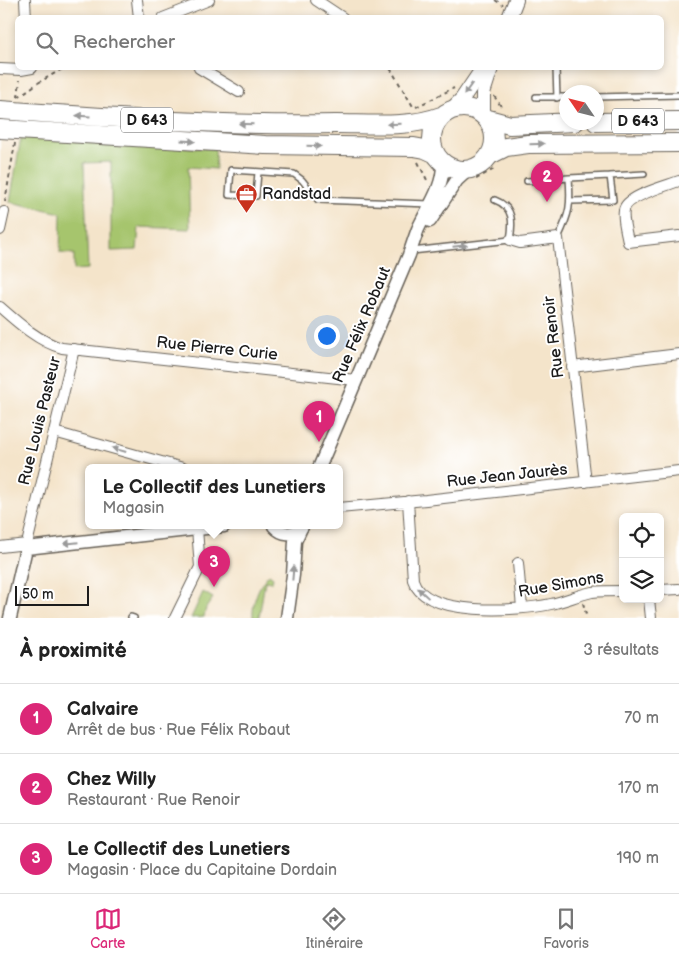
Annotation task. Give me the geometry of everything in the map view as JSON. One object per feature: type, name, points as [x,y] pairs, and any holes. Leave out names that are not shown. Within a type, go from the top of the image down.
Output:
[{"type":"highway","points":[[485,116],[493,128],[495,138],[494,161],[481,165],[471,175],[454,169],[439,158],[432,145],[432,134],[435,124],[447,113],[468,108],[485,116],[500,124],[559,123]]},
{"type":"highway","name":"D 643","points":[[0,110],[264,125],[414,123],[430,120],[447,113]]},
{"type":"highway","name":"D 643","points":[[604,122],[679,121]]},
{"type":"highway","name":"D 643","points":[[0,129],[265,145],[414,147],[425,149],[439,158]]},
{"type":"highway","name":"D 643","points":[[494,161],[506,147],[528,144],[679,143]]},
{"type":"main road","points":[[506,11],[516,0]]},
{"type":"main road","points":[[447,113],[462,99],[482,70]]},
{"type":"main road","points":[[485,116],[483,93],[490,70]]},
{"type":"street","points":[[25,0],[26,15]]},
{"type":"street","points":[[137,0],[139,15]]},
{"type":"street","points":[[171,15],[209,0]]},
{"type":"street","points":[[316,0],[338,15]]},
{"type":"street","points":[[0,69],[15,68]]},
{"type":"street","points":[[202,70],[239,92]]},
{"type":"street","name":"Rue Félix Robaut","points":[[320,464],[411,253],[419,228],[441,181],[439,158]]},
{"type":"street","name":"Rue Félix Robaut","points":[[411,253],[457,180],[471,175]]},
{"type":"street","points":[[679,181],[633,198],[627,203],[623,212],[628,242],[679,236]]},
{"type":"street","points":[[0,230],[4,212]]},
{"type":"street","points":[[510,240],[520,243],[558,238]]},
{"type":"street","name":"Rue Renoir","points":[[558,238],[586,482]]},
{"type":"street","name":"Rue Pierre Curie","points":[[0,307],[47,342],[62,348],[356,380]]},
{"type":"street","name":"Rue Louis Pasteur","points":[[10,618],[74,349]]},
{"type":"street","points":[[572,367],[679,354]]},
{"type":"street","points":[[54,432],[169,464]]},
{"type":"street","name":"Rue Jean Jaurès","points":[[343,508],[679,471]]},
{"type":"street","name":"Rue Simons","points":[[408,501],[412,574],[415,584],[423,595],[447,606],[522,608],[553,604],[593,592],[619,591]]},
{"type":"street","points":[[0,547],[197,529],[200,567],[175,618]]},
{"type":"street","points":[[278,529],[286,533],[294,533],[299,529]]},
{"type":"street","points":[[287,618],[293,578],[295,541],[301,529]]},
{"type":"street","points":[[518,563],[522,608]]},
{"type":"street","points":[[664,590],[679,590]]},
{"type":"street","points":[[649,603],[651,618]]},
{"type":"lane","points":[[556,70],[556,98]]},
{"type":"lane","points":[[604,97],[679,95]]},
{"type":"lane","points":[[536,97],[559,98]]},
{"type":"lane","points":[[258,172],[256,196],[228,195],[231,170],[294,174],[302,180],[318,200],[431,204]]},
{"type":"lane","points":[[527,181],[644,174]]},
{"type":"lane","points":[[570,201],[613,200],[610,176]]},
{"type":"lane","points":[[558,238],[566,221],[570,201],[569,178]]},
{"type":"lane","points":[[411,253],[510,240],[512,216],[507,207],[495,200]]},
{"type":"path","points":[[496,0],[506,11]]},
{"type":"path","points":[[27,70],[18,97],[61,70]]},
{"type":"path","points":[[391,70],[414,108],[456,87]]},
{"type":"path","points":[[488,94],[497,98],[505,113]]},
{"type":"path","points":[[4,212],[16,140]]},
{"type":"path","points":[[471,175],[494,161]]},
{"type":"path","points":[[417,162],[426,177]]},
{"type":"path","points":[[581,595],[587,618]]},
{"type":"green space","points":[[21,137],[215,149],[216,169],[188,167],[190,229],[139,227],[137,250],[111,251],[111,162],[84,163],[88,269],[74,270],[74,254],[60,253],[61,213],[10,202]]},
{"type":"green space","points":[[269,574],[273,577],[272,582],[265,581],[259,618],[253,618],[256,594]]},
{"type":"green space","points":[[203,592],[213,598],[206,608],[204,617],[191,618]]},
{"type":"place","name":"Chez Willy","points":[[547,202]]},
{"type":"place","name":"Randstad","points":[[246,213]]},
{"type":"place","name":"Calvaire","points":[[319,442]]},
{"type":"place","name":"Le Collectif des Lunetiers","points":[[214,587]]}]
